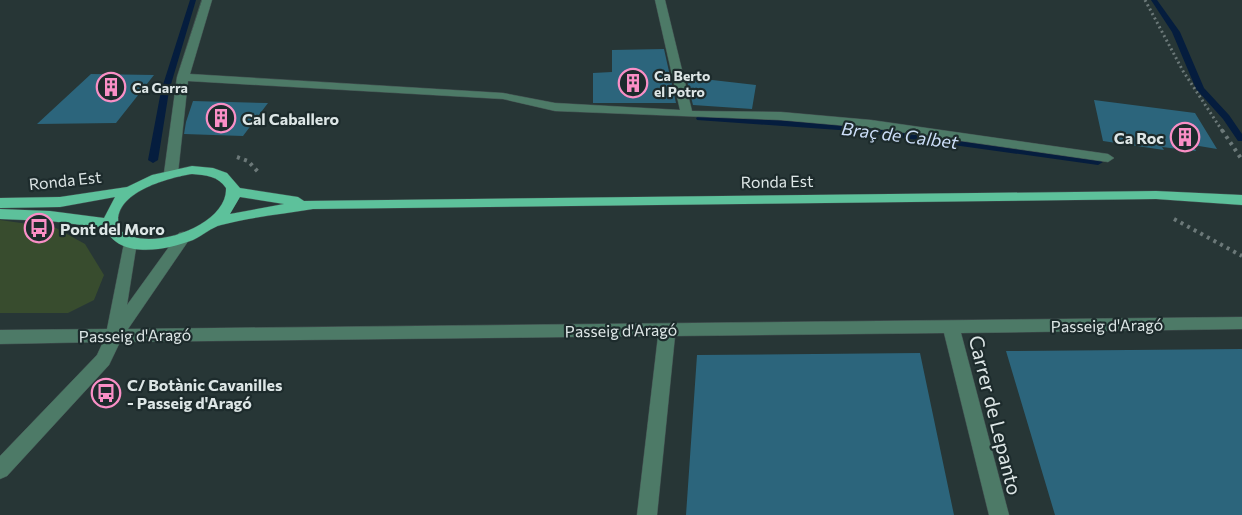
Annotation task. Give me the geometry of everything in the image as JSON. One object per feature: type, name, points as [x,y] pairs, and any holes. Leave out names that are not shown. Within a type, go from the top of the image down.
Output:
[{"type":"main road","points":[[192,170],[211,171],[229,180],[233,191],[227,209],[215,221],[184,237],[150,244],[130,242],[115,233],[111,224],[117,206],[134,190],[171,173],[192,170]]},
{"type":"main road","name":"Ronda Est","points":[[0,203],[60,202],[134,190]]},
{"type":"main road","name":"Ronda Est","points":[[233,191],[313,204]]},
{"type":"main road","name":"Ronda Est","points":[[215,221],[313,204],[1156,195],[1242,200]]},
{"type":"main road","name":"Ronda Est","points":[[0,214],[50,216],[111,224]]},
{"type":"street","points":[[171,173],[183,77],[207,0]]},
{"type":"street","points":[[660,0],[687,114]]},
{"type":"street","points":[[183,77],[503,96],[555,107],[781,116],[871,124],[1108,158]]},
{"type":"street","points":[[0,470],[103,360],[114,336],[184,237]]},
{"type":"street","points":[[114,336],[130,242]]},
{"type":"street","name":"Passeig d'Aragó","points":[[0,337],[1242,323]]},
{"type":"street","name":"Carrer de Lepanto","points":[[951,326],[999,515]]},
{"type":"street","points":[[647,515],[667,329]]},
{"type":"path","points":[[1145,0],[1183,71],[1242,160]]},
{"type":"path","points":[[1172,218],[1242,256]]},
{"type":"green space","points":[[0,220],[56,228],[85,244],[104,275],[94,300],[68,313],[0,313]]},
{"type":"building","name":"Ca Berto el Potro","points":[[664,49],[676,103],[593,103],[593,73],[612,72],[612,50]]},
{"type":"building","name":"Ca Garra","points":[[91,74],[154,75],[116,123],[37,124]]},
{"type":"building","points":[[686,77],[756,85],[752,109],[693,105]]},
{"type":"building","points":[[1094,100],[1195,113],[1217,149],[1193,145],[1196,151],[1162,147],[1164,150],[1103,141]]},
{"type":"building","name":"Cal Caballero","points":[[193,101],[268,103],[243,136],[184,134]]},
{"type":"building","points":[[1242,349],[1242,515],[1055,515],[1006,351]]},
{"type":"building","points":[[920,353],[954,515],[686,515],[697,355]]},
{"type":"waterway","points":[[153,160],[165,91],[193,0]]},
{"type":"waterway","points":[[1154,0],[1176,32],[1200,89],[1226,117],[1241,139]]},
{"type":"waterway","name":"Braç de Calbet","points":[[700,118],[853,128],[1098,162]]},
{"type":"place","name":"Ca Berto el Potro","points":[[633,83]]},
{"type":"place","name":"Ca Garra","points":[[111,87]]},
{"type":"place","name":"Cal Caballero","points":[[221,118]]},
{"type":"place","name":"Ca Roc","points":[[1185,137]]},
{"type":"place","name":"Pont del Moro","points":[[39,228]]},
{"type":"place","name":"C/ Botànic Cavanilles - Passeig d'Aragó","points":[[106,393]]}]
